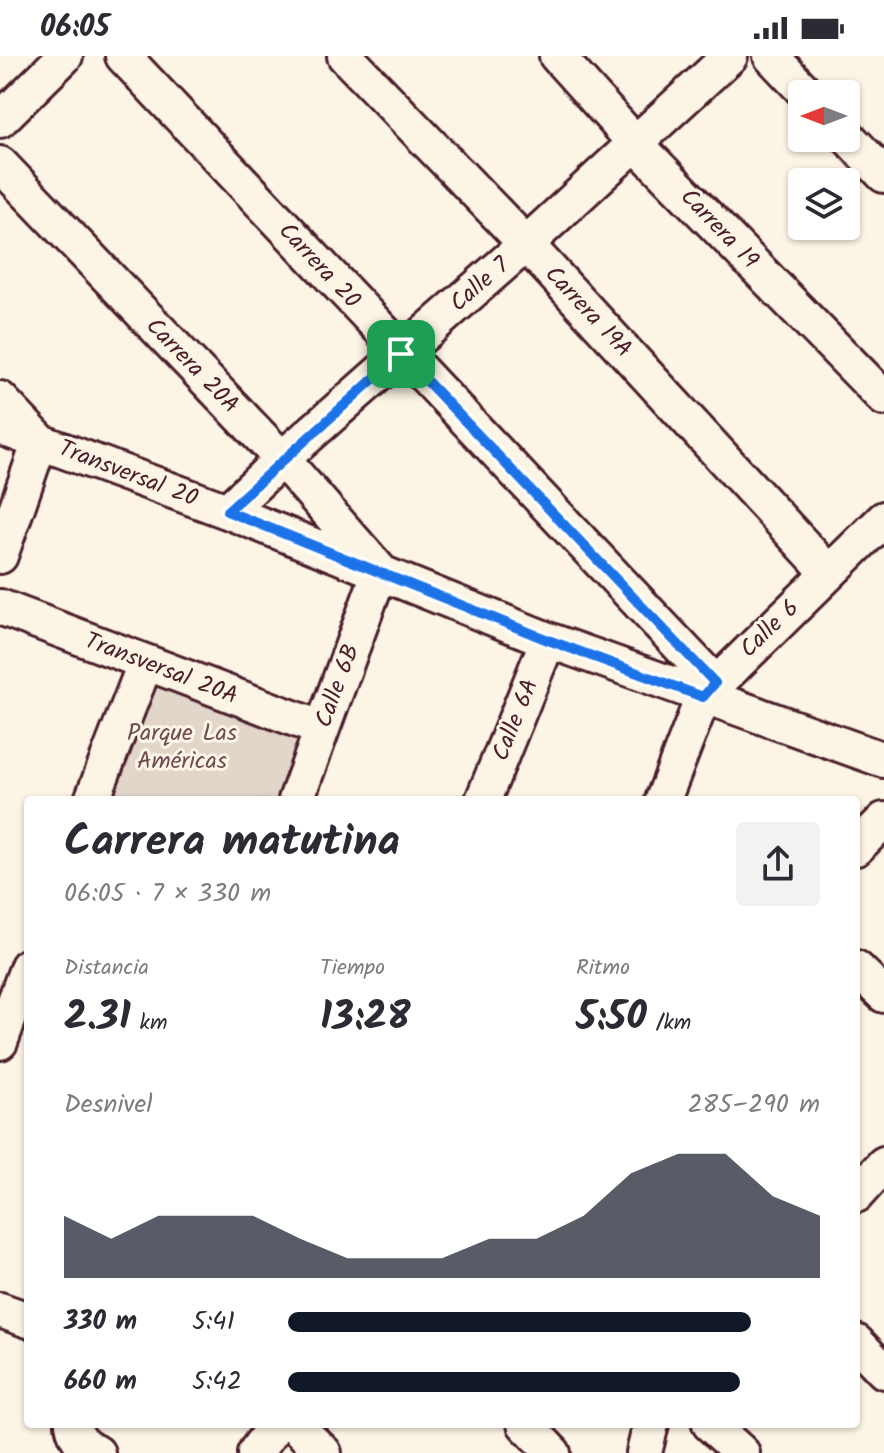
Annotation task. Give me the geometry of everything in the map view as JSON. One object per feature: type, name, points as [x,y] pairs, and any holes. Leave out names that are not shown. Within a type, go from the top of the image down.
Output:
[{"type":"street","points":[[0,120],[65,56]]},
{"type":"street","name":"Carrera 20","points":[[123,56],[709,690]]},
{"type":"street","name":"Carrera 19A","points":[[345,56],[526,244],[828,572]]},
{"type":"street","name":"Carrera 19","points":[[557,56],[636,144],[884,398]]},
{"type":"street","name":"Calle 7","points":[[227,511],[526,244],[730,56]]},
{"type":"street","points":[[771,56],[794,80]]},
{"type":"street","points":[[860,150],[884,175]]},
{"type":"street","name":"Carrera 20A","points":[[0,164],[282,459],[380,571]]},
{"type":"street","points":[[0,399],[40,441],[0,556]]},
{"type":"street","name":"Transversal 20","points":[[0,427],[227,511],[548,640],[709,690],[884,760]]},
{"type":"street","name":"Calle 6","points":[[665,796],[709,690],[884,519]]},
{"type":"street","name":"Calle 6B","points":[[297,796],[380,571]]},
{"type":"street","name":"Transversal 20A","points":[[0,607],[322,729]]},
{"type":"street","name":"Calle 6A","points":[[485,796],[548,640]]},
{"type":"street","points":[[94,796],[145,664]]},
{"type":"street","points":[[860,844],[884,820]]},
{"type":"street","points":[[0,956],[24,965]]},
{"type":"street","points":[[860,972],[884,995]]},
{"type":"street","points":[[0,1042],[24,978]]},
{"type":"street","points":[[860,1191],[884,1164]]},
{"type":"street","points":[[0,1310],[24,1319]]},
{"type":"street","points":[[860,1346],[884,1371]]},
{"type":"street","points":[[255,1453],[273,1428]]},
{"type":"street","points":[[298,1428],[324,1453]]},
{"type":"street","points":[[529,1428],[553,1453]]},
{"type":"street","points":[[644,1453],[650,1428]]},
{"type":"street","points":[[714,1428],[742,1453]]},
{"type":"green space","name":"Parque Las Américas","points":[[151,677],[309,739],[288,796],[105,796]]},
{"type":"route","points":[[401,354],[715,683],[703,697],[548,640],[227,511],[401,354]]}]
